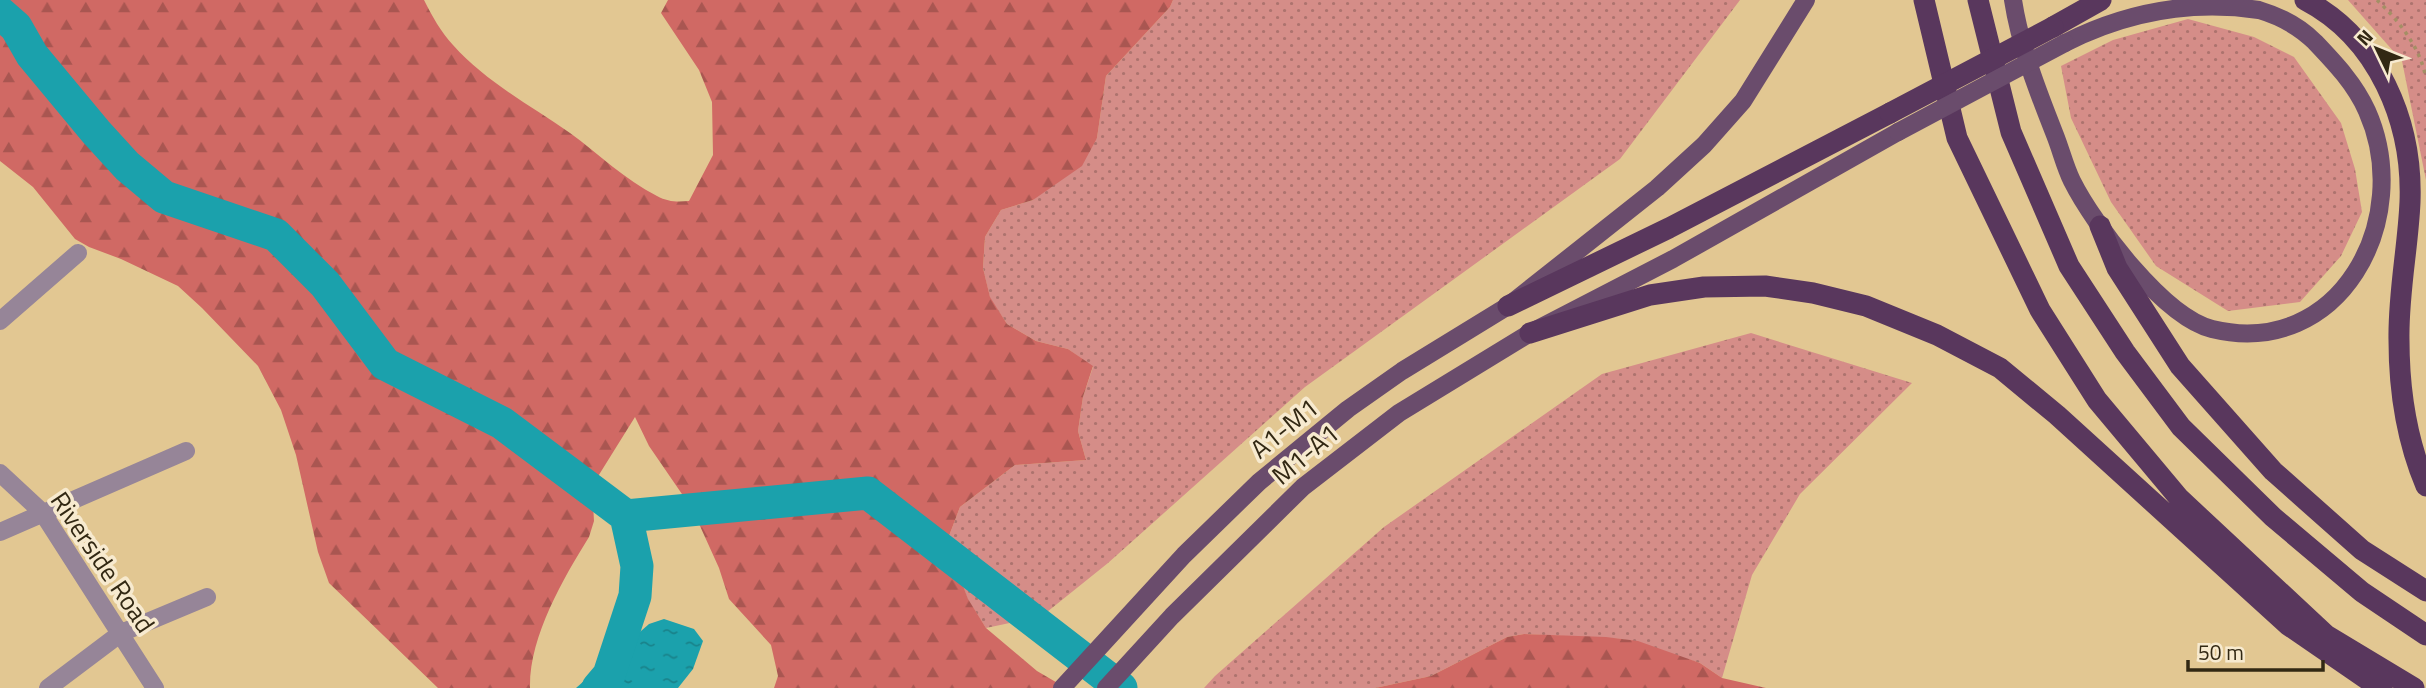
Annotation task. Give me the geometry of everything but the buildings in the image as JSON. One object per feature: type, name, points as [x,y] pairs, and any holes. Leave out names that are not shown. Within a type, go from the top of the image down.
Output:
[{"type":"highway","points":[[1924,0],[1957,138],[2040,310],[2097,400],[2179,498],[2326,635],[2414,688]]},
{"type":"highway","points":[[1978,0],[2011,132],[2069,266],[2125,352],[2180,427],[2273,517],[2362,592],[2426,635]]},
{"type":"highway","points":[[1508,306],[1894,122],[2059,35],[2101,0]]},
{"type":"highway","points":[[2305,0],[2334,19],[2353,36],[2369,56],[2384,77],[2400,121],[2410,199],[2399,341],[2410,437],[2426,486]]},
{"type":"highway","points":[[2100,226],[2117,268],[2180,366],[2265,462],[2362,550],[2426,591]]},
{"type":"highway","points":[[1530,333],[1650,295],[1704,287],[1765,286],[1814,293],[1866,306],[1937,335],[2000,368],[2057,415],[2288,625],[2382,688]]},
{"type":"main road","name":"A1-M1","points":[[1062,688],[1184,555],[1269,474],[1348,409],[1402,371],[1508,306],[1657,188],[1704,145],[1743,101],[1806,0]]},
{"type":"main road","points":[[2013,0],[2018,28],[2073,181],[2100,226],[2151,288],[2197,323],[2226,332],[2259,332],[2300,322],[2322,309],[2346,286],[2365,260],[2378,224],[2378,150],[2368,113],[2354,87],[2308,35],[2269,13],[2225,2],[2200,0],[2168,4],[2059,35]]},
{"type":"main road","name":"M1-A1","points":[[1106,688],[1141,649],[1303,487],[1399,413],[1530,333],[1673,259],[1894,122]]},
{"type":"street","points":[[0,321],[78,253]]},
{"type":"street","points":[[0,532],[186,451]]},
{"type":"street","name":"Riverside Road","points":[[0,473],[42,512],[155,688]]},
{"type":"street","points":[[48,688],[121,633],[207,597]]},
{"type":"path","points":[[2376,0],[2399,22],[2423,64],[2426,78]]},
{"type":"shaded area","points":[[1173,0],[1740,0],[1620,159],[1305,387],[1108,563],[1042,616],[986,628],[968,600],[956,567],[949,536],[960,507],[1015,465],[1086,460],[1078,431],[1083,397],[1093,367],[1068,349],[1036,341],[1007,324],[990,298],[983,268],[985,237],[1001,210],[1033,200],[1097,138],[1106,76],[1170,7]]},
{"type":"shaded area","points":[[2348,0],[2426,0],[2426,180],[2402,61]]},
{"type":"shaded area","points":[[2188,19],[2254,37],[2294,57],[2341,123],[2355,169],[2362,212],[2341,256],[2300,302],[2228,311],[2156,266],[2111,202],[2071,118],[2061,66],[2113,40]]},
{"type":"shaded area","points":[[1751,333],[1912,383],[1800,494],[1752,575],[1722,678],[1700,663],[1622,639],[1524,634],[1507,637],[1431,676],[1375,688],[1204,688],[1384,527],[1602,374]]},
{"type":"green space","points":[[0,0],[424,0],[449,40],[466,58],[509,92],[570,133],[645,190],[669,200],[689,201],[713,155],[712,102],[699,70],[661,13],[668,0],[1173,0],[1170,7],[1106,76],[1097,138],[1082,166],[1033,200],[1001,210],[985,237],[983,268],[990,297],[1007,324],[1036,341],[1068,349],[1093,366],[1083,397],[1078,431],[1086,460],[1015,465],[960,507],[949,536],[956,567],[968,599],[986,628],[1037,671],[1066,688],[774,688],[778,676],[771,645],[729,599],[719,568],[700,526],[649,446],[635,417],[592,486],[594,521],[589,537],[549,609],[541,629],[531,669],[530,688],[438,688],[329,583],[318,552],[296,455],[281,410],[258,366],[178,286],[75,239],[33,187],[0,161]]},
{"type":"green space","points":[[1524,634],[1638,641],[1700,663],[1722,678],[1766,688],[1375,688],[1431,676],[1507,637]]},
{"type":"water","points":[[664,619],[694,629],[703,641],[693,669],[678,688],[576,688],[649,624]]},
{"type":"waterway","points":[[0,13],[16,27],[32,55],[96,132],[127,166],[164,197],[276,235],[325,284],[385,364],[502,423],[626,516],[868,493],[1121,688]]},
{"type":"waterway","points":[[598,688],[609,675],[635,596],[637,566],[626,516]]}]
